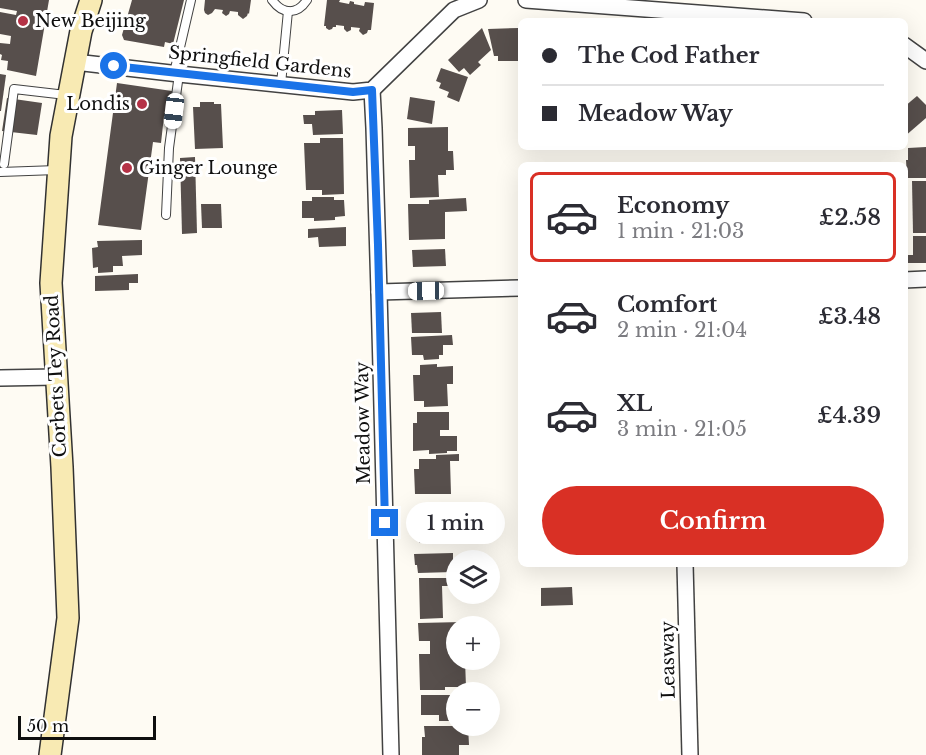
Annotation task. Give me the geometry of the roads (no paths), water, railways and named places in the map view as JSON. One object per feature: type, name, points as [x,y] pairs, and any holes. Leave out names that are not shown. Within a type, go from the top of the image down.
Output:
[{"type":"main road","name":"Corbets Tey Road","points":[[50,755],[68,618],[51,283],[61,136],[81,31],[91,0]]},
{"type":"street","name":"Springfield Gardens","points":[[75,62],[353,92],[372,90],[454,10],[479,0]]},
{"type":"street","points":[[526,0],[764,18]]},
{"type":"street","points":[[908,48],[926,61]]},
{"type":"street","name":"Meadow Way","points":[[372,90],[391,755]]},
{"type":"street","points":[[908,280],[926,279]]},
{"type":"street","points":[[379,292],[518,288]]},
{"type":"street","points":[[0,378],[56,377]]},
{"type":"street","name":"Leasway","points":[[685,567],[690,755]]},
{"type":"lane","points":[[166,215],[176,74],[191,0]]},
{"type":"lane","points":[[272,0],[277,7],[288,11],[301,8],[307,0]]},
{"type":"lane","points":[[281,84],[288,11]]},
{"type":"lane","points":[[4,164],[14,89],[69,96]]},
{"type":"lane","points":[[0,172],[58,170]]},
{"type":"place","name":"New Beijing","points":[[23,21]]},
{"type":"place","name":"Londis","points":[[142,104]]},
{"type":"place","name":"Ginger Lounge","points":[[127,168]]}]
